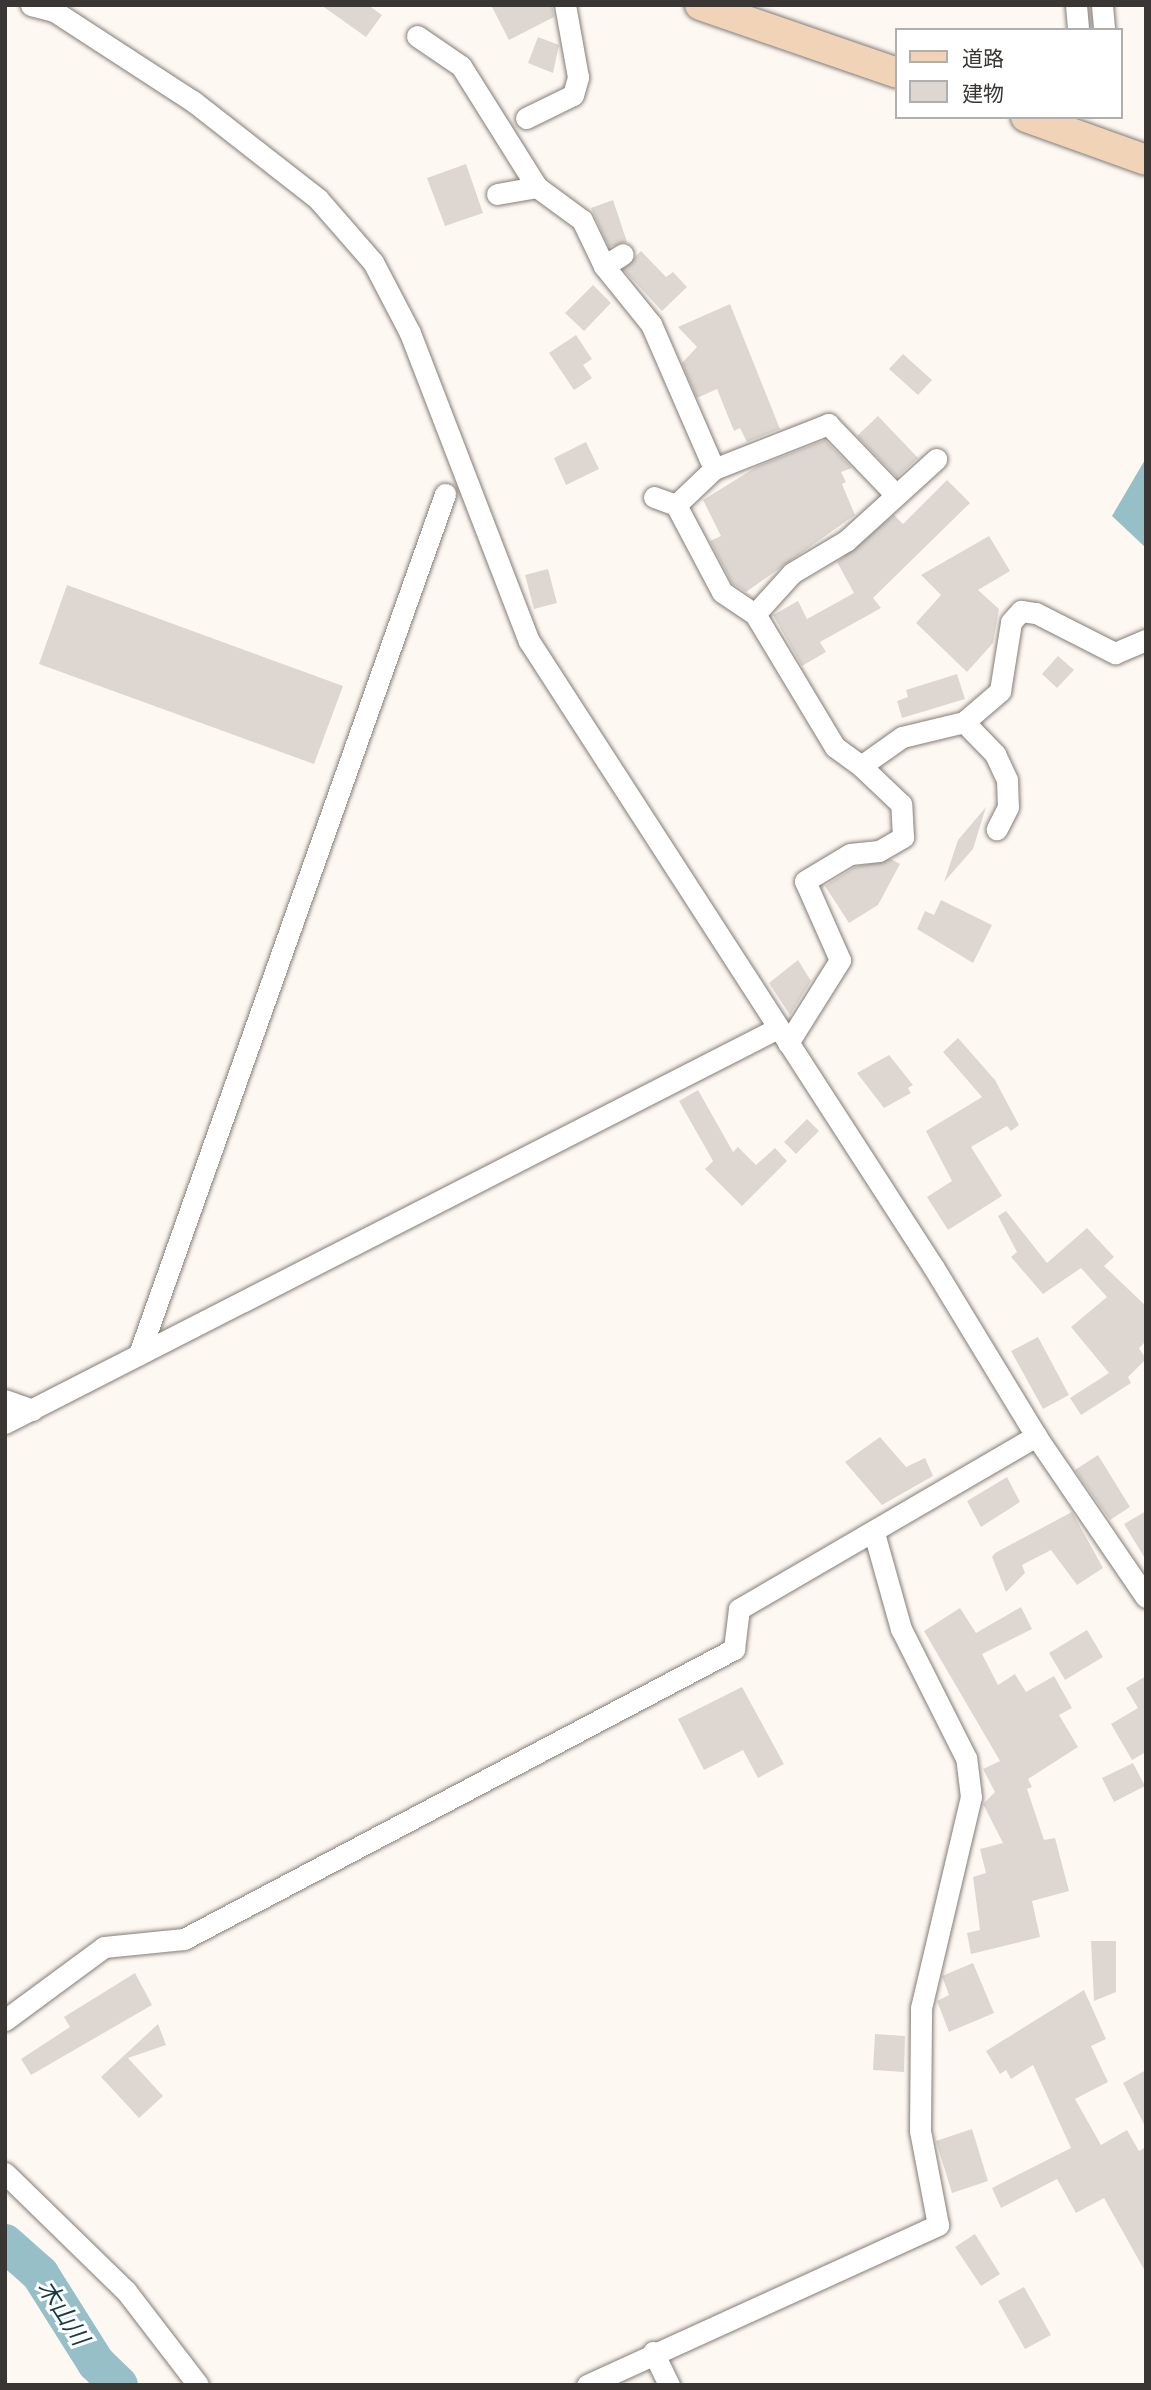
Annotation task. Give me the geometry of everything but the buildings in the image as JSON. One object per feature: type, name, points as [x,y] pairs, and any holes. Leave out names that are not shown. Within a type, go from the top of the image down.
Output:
[{"type":"street","points":[[32,5],[54,11],[194,102],[318,199],[373,262],[410,333],[529,641],[1036,1436],[1146,1597]]},
{"type":"street","points":[[526,118],[573,95],[578,77],[565,5]]},
{"type":"street","points":[[700,5],[895,72]]},
{"type":"street","points":[[1076,5],[1078,28]]},
{"type":"street","points":[[1102,5],[1104,28]]},
{"type":"street","points":[[417,36],[461,66],[537,187],[582,220],[604,266],[651,324],[714,469]]},
{"type":"street","points":[[1038,119],[1087,127],[1142,158]]},
{"type":"street","points":[[497,194],[537,187]]},
{"type":"street","points":[[604,266],[623,254]]},
{"type":"street","points":[[676,505],[714,469],[828,424],[896,495]]},
{"type":"street","points":[[755,614],[792,573],[846,541],[936,459]]},
{"type":"street","points":[[139,1354],[444,494]]},
{"type":"street","points":[[5,1423],[783,1036],[840,960],[795,880],[850,854],[879,850],[903,837],[901,804],[861,766],[835,747],[755,614],[722,592],[676,505],[654,497]]},
{"type":"street","points":[[861,766],[902,737],[964,722],[1000,691],[1011,622],[1021,611],[1036,613],[1115,653],[1146,640]]},
{"type":"street","points":[[964,722],[995,754],[1007,780],[1008,807],[997,829]]},
{"type":"street","points":[[5,1400],[32,1410]]},
{"type":"street","points":[[5,2020],[104,1947],[184,1939],[734,1649],[739,1609],[874,1533],[1036,1436]]},
{"type":"street","points":[[587,2385],[653,2352],[938,2225],[920,2131],[920,2008],[971,1797],[966,1758],[901,1629],[874,1533]]},
{"type":"street","points":[[5,2173],[126,2291],[198,2385]]},
{"type":"street","points":[[653,2352],[669,2385]]},
{"type":"water","points":[[1146,458],[1146,548],[1112,516]]},
{"type":"waterway","name":"木山川","points":[[5,2243],[40,2274],[96,2363],[119,2385]]}]
